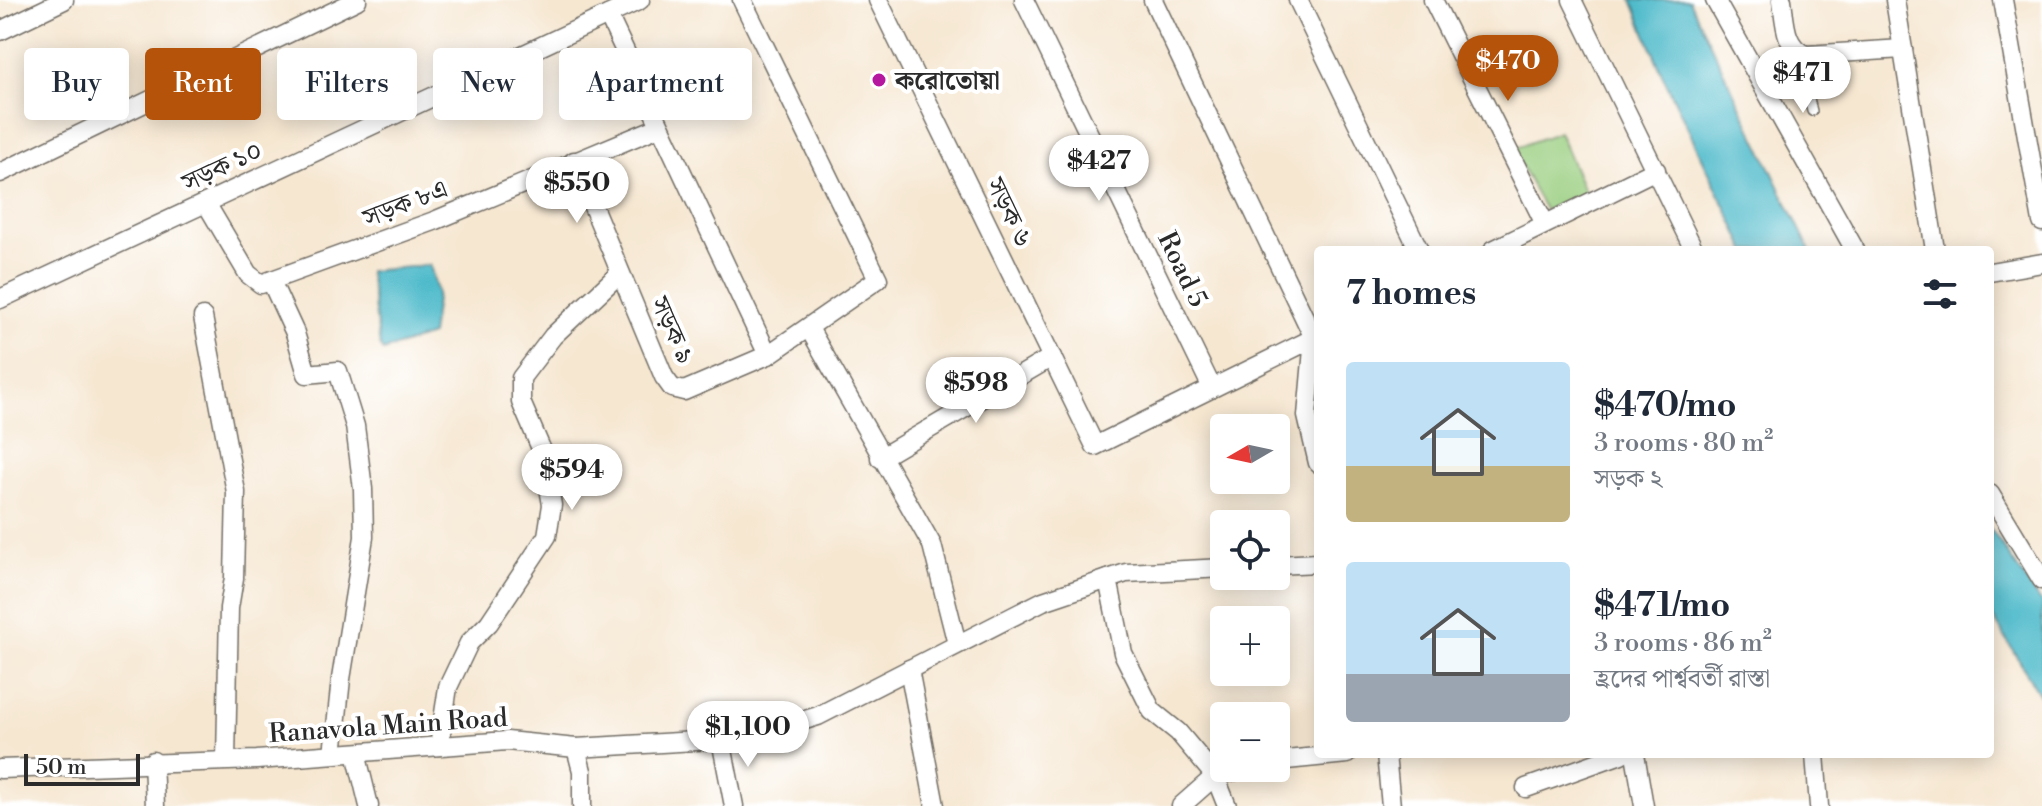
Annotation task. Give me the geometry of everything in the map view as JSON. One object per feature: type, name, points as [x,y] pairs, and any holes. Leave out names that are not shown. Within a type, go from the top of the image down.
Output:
[{"type":"street","points":[[0,31],[64,0]]},
{"type":"street","points":[[0,173],[357,0]]},
{"type":"street","name":"সড়ক ১০","points":[[0,299],[640,0]]},
{"type":"street","name":"সড়ক ৯","points":[[574,161],[664,377],[672,388],[684,391],[768,355],[810,330],[878,279],[742,0]]},
{"type":"street","name":"সড়ক ৬","points":[[878,0],[1095,446],[1212,388]]},
{"type":"street","name":"Road 5","points":[[1024,0],[1212,388]]},
{"type":"street","points":[[1153,0],[1314,333]]},
{"type":"street","points":[[1298,0],[1417,246]]},
{"type":"street","points":[[1433,0],[1545,224]]},
{"type":"street","points":[[1572,0],[1692,246]]},
{"type":"street","points":[[1715,0],[1853,246]]},
{"type":"street","points":[[1782,0],[1788,40],[1802,54],[1903,49]]},
{"type":"street","points":[[1895,0],[1934,246]]},
{"type":"street","points":[[2003,0],[2042,222]]},
{"type":"street","points":[[608,15],[768,355]]},
{"type":"street","name":"সড়ক ৮এ","points":[[271,281],[434,221],[659,127]]},
{"type":"street","points":[[1501,246],[1656,170]]},
{"type":"street","points":[[206,203],[253,281],[261,284],[271,281],[295,333],[307,374],[338,371],[355,426],[363,489],[364,537],[341,679],[333,754]]},
{"type":"street","points":[[1994,271],[2042,263]]},
{"type":"street","points":[[439,746],[448,687],[469,643],[489,623],[547,536],[552,505],[545,466],[521,402],[521,378],[553,336],[620,273]]},
{"type":"street","points":[[203,317],[236,492],[234,578],[229,608],[226,760]]},
{"type":"street","points":[[810,330],[937,557],[957,644]]},
{"type":"street","points":[[1212,388],[1314,338]]},
{"type":"street","points":[[880,458],[1052,357]]},
{"type":"street","points":[[1313,414],[1314,388]]},
{"type":"street","points":[[1994,501],[2042,580]]},
{"type":"street","points":[[1290,564],[1314,563]]},
{"type":"street","name":"Ranavola Main Road","points":[[0,769],[356,753],[507,741],[576,748],[747,738],[818,716],[1043,601],[1126,573],[1210,569]]},
{"type":"street","points":[[1108,579],[1123,653],[1152,711],[1178,732],[1210,770]]},
{"type":"street","points":[[909,669],[935,806]]},
{"type":"street","points":[[721,740],[734,806]]},
{"type":"street","points":[[576,748],[582,771],[582,806]]},
{"type":"street","points":[[356,753],[369,806]]},
{"type":"street","points":[[1290,760],[1314,757]]},
{"type":"street","points":[[1386,758],[1391,806]]},
{"type":"street","points":[[1526,788],[1610,758]]},
{"type":"street","points":[[1636,758],[1644,806]]},
{"type":"street","points":[[1815,758],[1819,806]]},
{"type":"street","points":[[153,761],[155,806]]},
{"type":"street","points":[[1181,806],[1210,780]]},
{"type":"street","points":[[1217,782],[1227,806]]},
{"type":"lane","points":[[1802,54],[1812,111]]},
{"type":"green space","points":[[1559,132],[1586,195],[1545,210],[1512,149]]},
{"type":"water","points":[[1632,0],[1689,0],[1808,246],[1744,246],[1663,76]]},
{"type":"water","points":[[430,265],[437,292],[431,335],[383,351],[369,271]]},
{"type":"water","points":[[1994,534],[2042,604],[2042,699],[1994,619]]},
{"type":"place","name":"করোতোয়া","points":[[879,80]]}]
